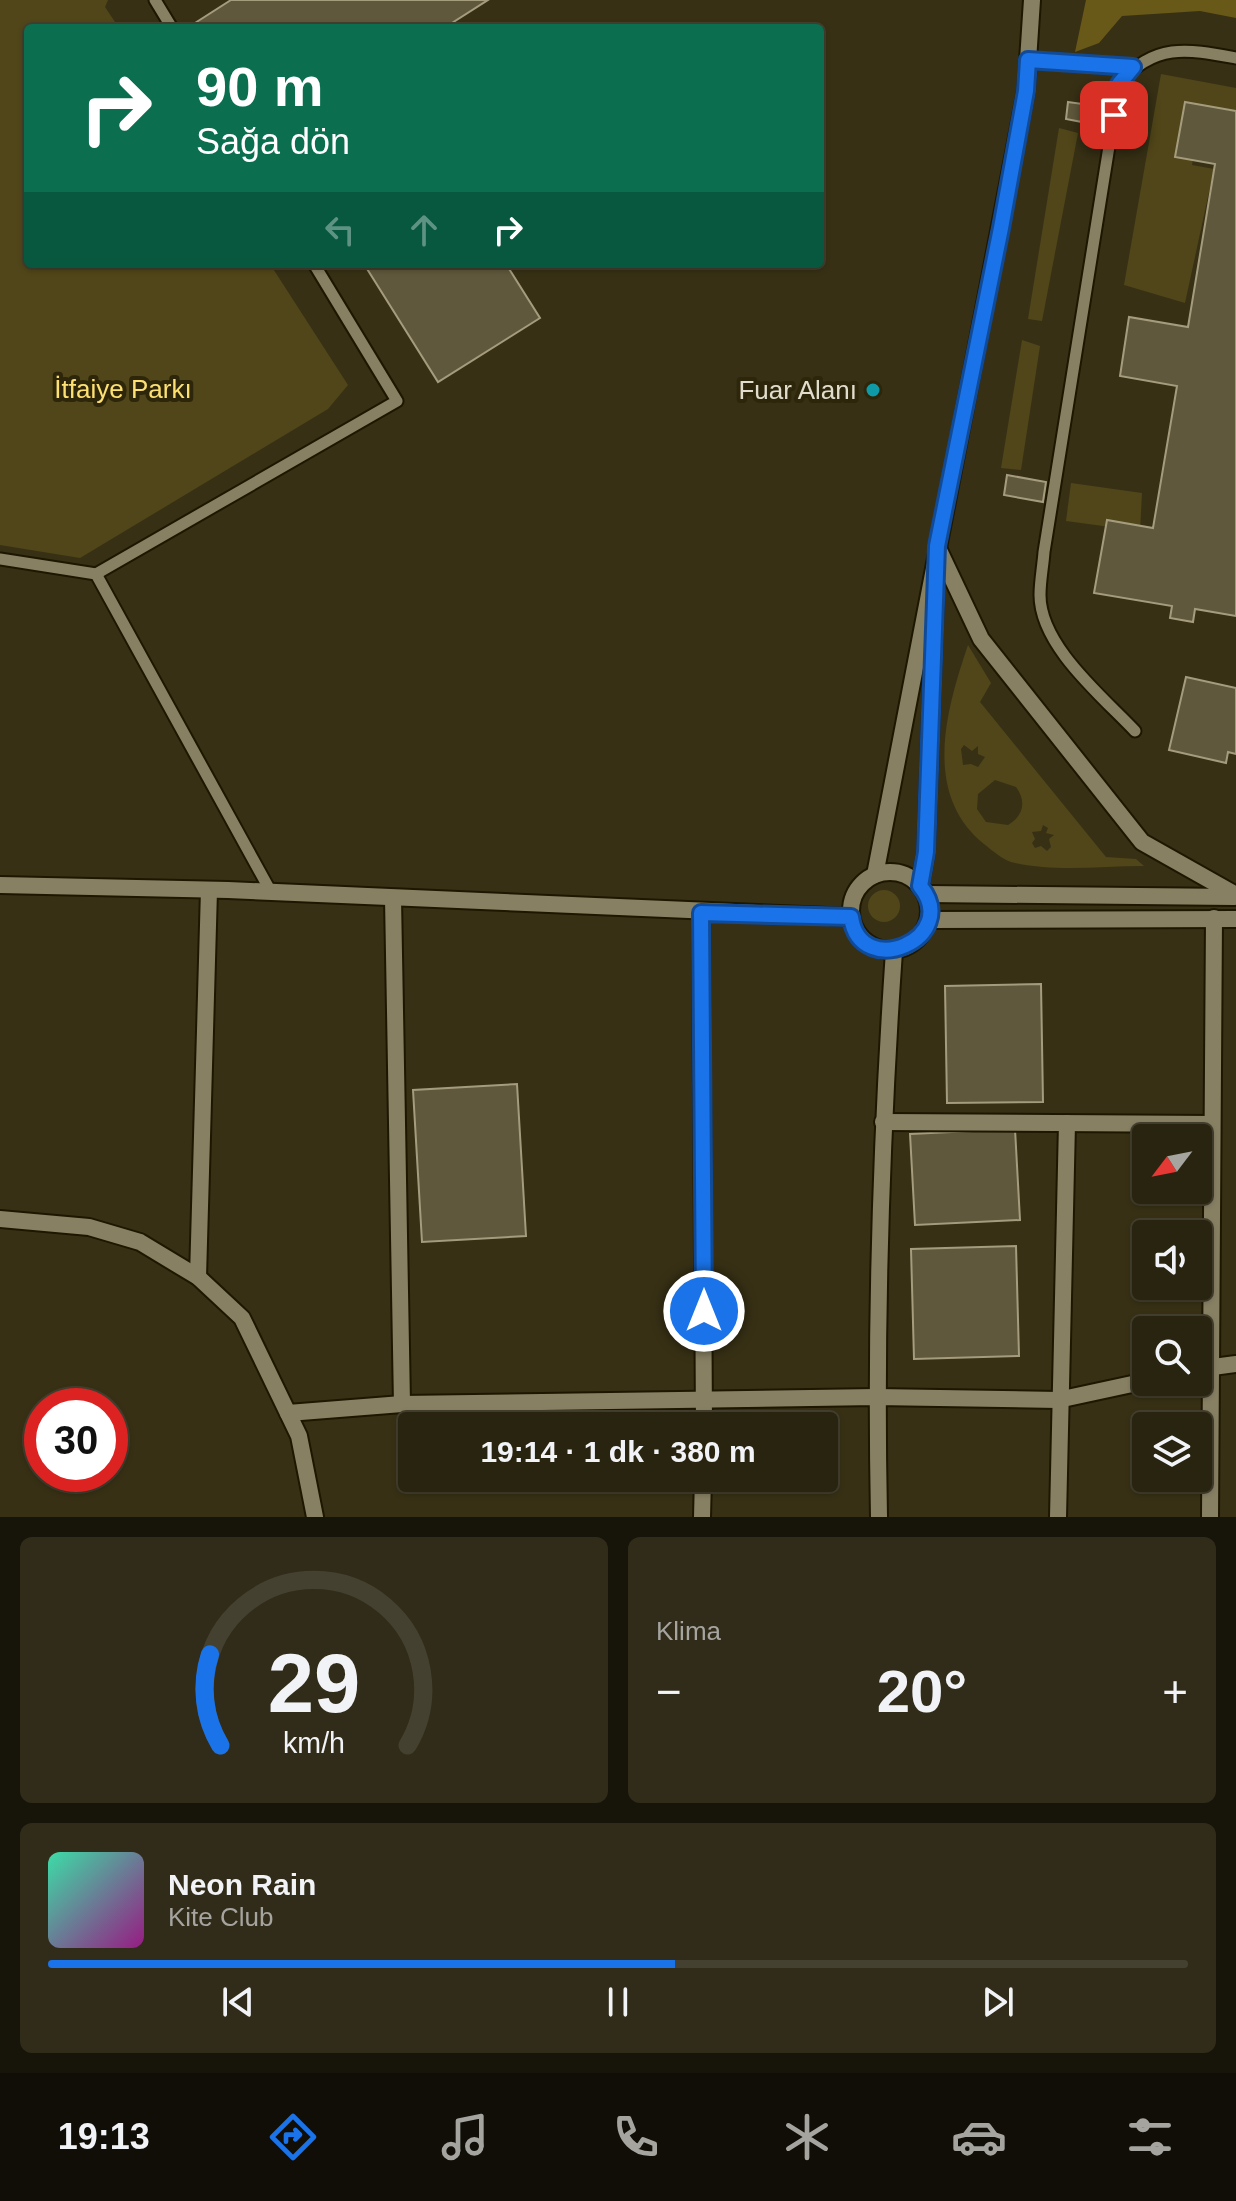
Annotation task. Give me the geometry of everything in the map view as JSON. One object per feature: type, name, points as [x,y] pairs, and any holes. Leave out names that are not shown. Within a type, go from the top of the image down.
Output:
[{"type":"street","points":[[875,875],[1026,91],[1032,0]]},
{"type":"street","points":[[1028,42],[1041,0]]},
{"type":"street","points":[[937,546],[923,890],[929,920],[917,941],[894,951],[870,946],[853,927],[850,902],[863,880],[886,870],[910,876],[923,890],[1236,896]]},
{"type":"street","points":[[937,546],[981,639],[1142,842],[1236,896]]},
{"type":"street","points":[[0,885],[271,892],[701,913],[851,917]]},
{"type":"street","points":[[198,1277],[209,890]]},
{"type":"street","points":[[393,898],[402,1404]]},
{"type":"street","points":[[701,913],[705,1412]]},
{"type":"street","points":[[883,1122],[1212,1124],[1214,918]]},
{"type":"street","points":[[929,920],[1236,919]]},
{"type":"street","points":[[879,1517],[876,1397],[883,1122],[894,951]]},
{"type":"street","points":[[1058,1517],[1058,1400],[1067,1123]]},
{"type":"street","points":[[1206,1316],[1209,1204]]},
{"type":"street","points":[[0,1219],[89,1227],[140,1242],[198,1277],[242,1318],[299,1436],[315,1517]]},
{"type":"street","points":[[1212,1366],[1236,1364]]},
{"type":"street","points":[[288,1413],[402,1404],[705,1403],[876,1397],[1058,1400],[1132,1384]]},
{"type":"street","points":[[1205,1396],[1210,1517]]},
{"type":"street","points":[[702,1517],[703,1492]]},
{"type":"lane","points":[[155,0],[170,24]]},
{"type":"lane","points":[[1135,731],[1075,668],[1053,638],[1039,598],[1119,84],[1133,67],[1159,53],[1192,50],[1236,58]]},
{"type":"lane","points":[[1028,60],[1133,67]]},
{"type":"lane","points":[[0,559],[96,574],[397,401],[316,268]]},
{"type":"lane","points":[[96,574],[271,892]]},
{"type":"green space","name":"İtfaiye Parkı","points":[[0,0],[108,0],[105,7],[116,24],[24,24],[24,268],[273,268],[348,385],[328,409],[80,558],[0,545]]},
{"type":"green space","points":[[1161,74],[1236,88],[1236,114],[1202,110],[1192,165],[1214,169],[1185,303],[1124,285]]},
{"type":"green space","points":[[1059,128],[1078,133],[1042,321],[1028,319]]},
{"type":"green space","points":[[1022,340],[1040,346],[1021,470],[1001,468]]},
{"type":"green space","points":[[1071,483],[1142,493],[1140,531],[1066,521]]},
{"type":"green space","points":[[968,645],[991,683],[980,702],[1106,857],[1136,859],[1144,866],[1063,868],[1015,863],[991,850],[965,824],[952,801],[944,750],[952,696]],"holes":[[[964,745],[972,751],[978,746],[978,754],[985,757],[978,767],[963,765],[961,749]],[[995,780],[1016,787],[1022,798],[1022,808],[1008,825],[986,822],[977,809],[978,794]],[[1043,825],[1048,828],[1046,833],[1054,835],[1049,839],[1051,847],[1047,851],[1041,846],[1035,848],[1032,843],[1035,839],[1032,832],[1041,831]]]},
{"type":"green space","points":[[884,890],[895,895],[900,906],[895,917],[884,922],[873,917],[868,906],[873,895]]},
{"type":"shaded area","points":[[1086,0],[1236,0],[1236,18],[1200,11],[1122,16],[1099,43],[1075,52]]},
{"type":"building","points":[[231,0],[488,0],[450,24],[195,23]]},
{"type":"building","points":[[1068,102],[1090,105],[1087,123],[1066,119]]},
{"type":"building","points":[[1185,102],[1236,111],[1236,616],[1195,609],[1193,622],[1170,618],[1172,606],[1094,593],[1107,520],[1153,528],[1177,386],[1120,376],[1129,317],[1188,327],[1215,164],[1175,157]]},
{"type":"building","points":[[367,268],[509,268],[540,318],[438,382]]},
{"type":"building","points":[[1007,475],[1046,482],[1043,502],[1004,495]]},
{"type":"building","points":[[1186,677],[1236,688],[1236,754],[1228,752],[1226,763],[1169,750]]},
{"type":"building","points":[[1041,984],[1043,1102],[947,1103],[945,986]]},
{"type":"building","points":[[517,1084],[526,1236],[422,1242],[413,1090]]},
{"type":"building","points":[[1015,1129],[1020,1220],[915,1225],[910,1134]]},
{"type":"building","points":[[1016,1246],[1019,1356],[914,1359],[911,1249]]},
{"type":"place","name":"Fuar Alanı","points":[[873,390]]},
{"type":"route","points":[[704,1311],[701,913],[851,917],[853,927],[870,946],[894,951],[917,941],[929,920],[927,894],[920,886],[926,852],[937,546],[1001,228],[1026,91],[1028,60],[1133,67],[1119,84],[1114,115]]}]
